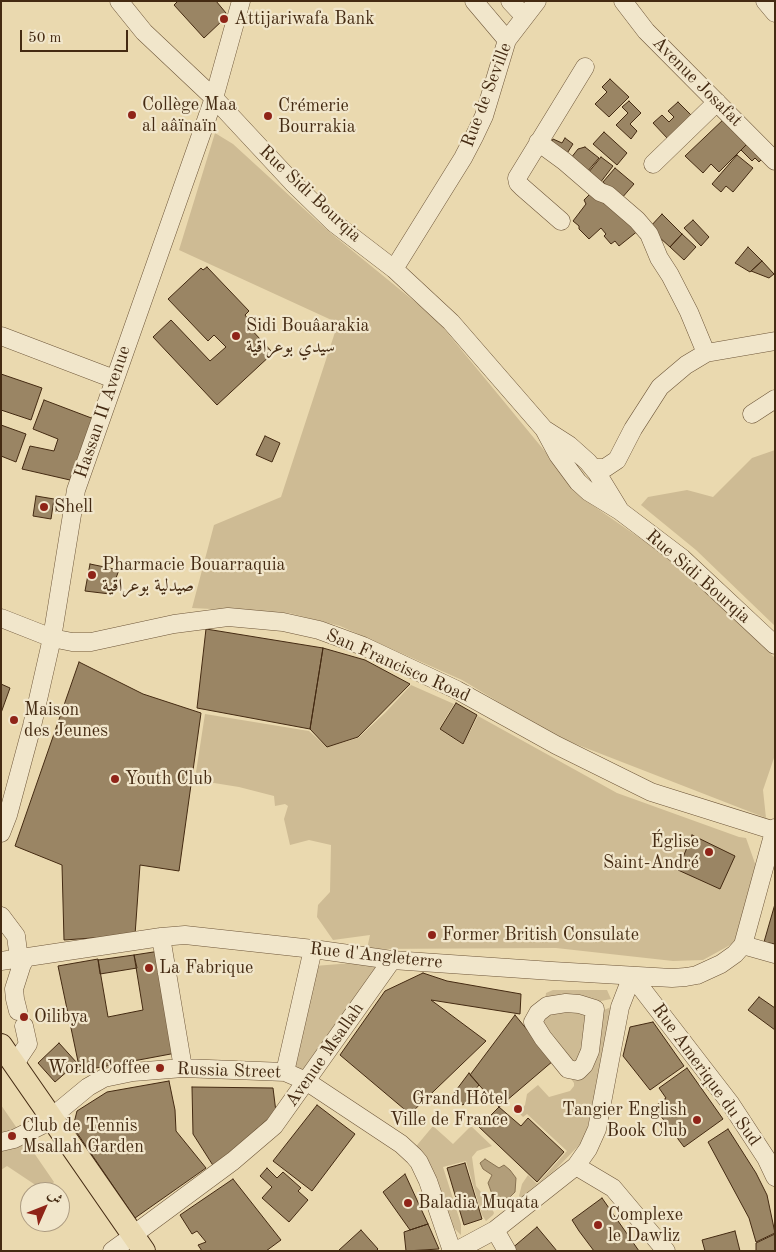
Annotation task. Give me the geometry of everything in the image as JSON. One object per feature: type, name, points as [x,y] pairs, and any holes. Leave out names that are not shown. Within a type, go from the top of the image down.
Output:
[{"type":"main road","points":[[1,1045],[9,1066],[128,1246]]},
{"type":"street","name":"Rue Sidi Bourqia","points":[[119,1],[144,32],[214,98],[294,184],[334,223],[394,269],[451,322],[544,429],[558,455],[578,482],[600,500],[620,511],[682,558],[775,645]]},
{"type":"street","points":[[474,1],[508,40]]},
{"type":"street","points":[[510,1],[524,16]]},
{"type":"street","name":"Rue de Seville","points":[[394,269],[463,158],[484,116],[508,40],[537,1]]},
{"type":"street","name":"Avenue Josafat","points":[[623,1],[653,37],[775,161]]},
{"type":"street","points":[[765,1],[775,13]]},
{"type":"street","name":"Hassan II Avenue","points":[[1,833],[8,815],[32,726],[52,638],[76,490],[214,98],[239,3]]},
{"type":"street","points":[[561,221],[517,181],[538,142],[585,67]]},
{"type":"street","points":[[653,164],[717,102]]},
{"type":"street","points":[[538,142],[564,161],[600,192],[608,194],[637,220],[649,234],[658,258],[670,275],[689,312],[706,353]]},
{"type":"street","points":[[1,336],[114,379]]},
{"type":"street","points":[[593,468],[605,468],[617,460],[633,429],[660,387],[686,365],[706,353],[775,341]]},
{"type":"street","points":[[752,414],[775,399]]},
{"type":"street","name":"Rue Sidi Bourqia","points":[[544,429],[569,445],[593,468],[620,511]]},
{"type":"street","name":"San Francisco Road","points":[[1,618],[52,638],[72,642],[91,642],[174,624],[228,617],[283,622],[319,630],[363,646],[457,690],[556,745],[651,792],[775,830]]},
{"type":"street","points":[[775,830],[742,946],[775,954]]},
{"type":"street","points":[[1,916],[16,936],[16,959],[22,964],[14,989],[18,1011],[12,1006],[1,1004]]},
{"type":"street","name":"Rue d'Angleterre","points":[[16,959],[185,935],[392,960],[672,978],[697,975],[735,954],[742,946]]},
{"type":"street","points":[[161,937],[183,1068]]},
{"type":"street","points":[[285,1072],[313,949]]},
{"type":"street","name":"Avenue Msallah","points":[[128,1246],[262,1137],[284,1113],[392,960]]},
{"type":"street","points":[[456,1251],[494,1230],[576,1166],[588,1149],[596,1129],[620,1007],[632,976]]},
{"type":"street","name":"Rue Amerique du Sud","points":[[632,976],[730,1104],[766,1158],[775,1177]]},
{"type":"street","points":[[9,1066],[18,1059],[28,1044],[24,1026]]},
{"type":"street","name":"Russia Street","points":[[1,1142],[14,1139],[47,1121],[88,1087],[104,1078],[133,1072],[183,1068],[285,1072],[306,1081],[401,1144],[420,1162],[452,1251]]},
{"type":"street","points":[[576,1166],[613,1188],[666,1251]]},
{"type":"street","points":[[494,1230],[507,1251]]},
{"type":"shaded area","points":[[215,133],[233,144],[327,230],[436,319],[585,500],[677,564],[775,658],[775,755],[763,790],[766,818],[555,736],[462,680],[340,626],[289,613],[192,608],[214,525],[281,497],[338,323],[179,250]]},
{"type":"shaded area","points":[[775,450],[775,626],[696,550],[641,505],[648,497],[687,490],[713,497],[752,458]]},
{"type":"shaded area","points":[[411,685],[454,704],[439,729],[463,745],[478,716],[617,793],[746,838],[757,869],[738,938],[732,944],[703,960],[673,961],[556,948],[367,949],[370,935],[333,940],[317,917],[318,905],[330,892],[331,845],[309,840],[290,845],[284,819],[288,806],[285,804],[275,806],[274,796],[214,783],[194,785],[205,714],[309,731],[327,747],[358,738]]},
{"type":"shaded area","points":[[392,960],[305,1070],[295,1069],[314,966]]},
{"type":"shaded area","points":[[553,990],[607,990],[611,999],[601,1001],[589,1009],[593,1015],[611,1007],[611,1022],[585,1139],[556,1169],[520,1198],[522,1184],[528,1175],[537,1184],[567,1151],[527,1114],[523,1117],[519,1113],[525,1105],[527,1094],[538,1085],[549,1097],[570,1091],[574,1086],[565,1070],[523,1019],[533,1012],[543,1023],[546,993]]},
{"type":"shaded area","name":"Club de Tennis Msallah Garden","points":[[1,1105],[54,1182],[31,1182],[7,1166],[1,1170]]},
{"type":"shaded area","points":[[433,1126],[453,1144],[471,1126],[492,1146],[477,1151],[472,1157],[476,1186],[489,1202],[494,1213],[486,1221],[482,1215],[466,1161],[443,1167],[461,1224],[461,1235],[448,1222],[413,1150]]},
{"type":"shaded area","points":[[485,1159],[499,1168],[504,1165],[516,1178],[515,1192],[510,1197],[501,1200],[492,1194],[488,1183],[492,1175],[483,1169],[480,1163]]},
{"type":"building","points":[[178,1],[216,1],[226,13],[224,19],[204,38],[174,5]]},
{"type":"building","points":[[610,79],[629,97],[609,117],[595,104],[607,92],[602,87]]},
{"type":"building","points":[[629,101],[641,113],[630,124],[637,131],[631,139],[616,125],[628,113],[622,107]]},
{"type":"building","points":[[678,102],[692,116],[668,139],[653,123],[662,115],[669,122],[674,117],[668,111]]},
{"type":"building","points":[[725,118],[748,143],[719,172],[711,164],[703,173],[685,156]]},
{"type":"building","points":[[604,132],[627,153],[617,165],[593,144]]},
{"type":"building","points":[[565,138],[573,144],[566,155],[550,145],[553,139],[562,143]]},
{"type":"building","points":[[748,143],[763,158],[759,162],[755,158],[752,161],[741,150]]},
{"type":"building","points":[[585,147],[599,158],[587,172],[567,163],[578,149]]},
{"type":"building","points":[[737,155],[753,168],[733,192],[726,186],[721,192],[712,184]]},
{"type":"building","points":[[601,157],[613,166],[600,183],[588,173]]},
{"type":"building","points":[[615,168],[634,184],[621,199],[603,182]]},
{"type":"building","points":[[593,191],[639,230],[619,246],[615,241],[611,244],[604,236],[606,234],[601,228],[589,239],[573,221],[586,204],[584,200]]},
{"type":"building","points":[[662,214],[682,234],[670,247],[649,228]]},
{"type":"building","points":[[693,220],[709,237],[701,246],[684,228]]},
{"type":"building","points":[[682,234],[696,247],[684,260],[670,247]]},
{"type":"building","points":[[748,247],[762,261],[750,272],[735,263]]},
{"type":"building","points":[[762,261],[774,274],[769,278],[751,271]]},
{"type":"building","name":"Sidi Bouâarakia سيدي بوعراقية","points":[[207,267],[249,311],[245,315],[251,323],[248,326],[273,353],[217,405],[153,337],[171,320],[210,361],[226,347],[214,335],[208,341],[168,299],[201,268],[203,270]]},
{"type":"building","points":[[1,374],[42,388],[31,420],[1,410]]},
{"type":"building","points":[[44,400],[94,419],[70,480],[22,469],[30,446],[54,451],[58,439],[33,429]]},
{"type":"building","points":[[1,425],[26,434],[16,462],[1,456]]},
{"type":"building","points":[[265,436],[280,443],[272,462],[256,455]]},
{"type":"building","name":"Shell","points":[[36,496],[54,499],[51,519],[33,516]]},
{"type":"building","points":[[90,564],[119,570],[110,594],[85,591]]},
{"type":"building","points":[[206,629],[323,648],[310,729],[197,708]]},
{"type":"building","points":[[323,648],[365,660],[410,684],[358,737],[327,747],[310,729]]},
{"type":"building","name":"Youth Club","points":[[79,662],[143,694],[201,713],[179,871],[140,865],[135,935],[64,940],[62,865],[15,846]]},
{"type":"building","points":[[1,684],[10,688],[1,713]]},
{"type":"building","points":[[456,703],[477,715],[463,744],[440,729]]},
{"type":"building","name":"Église Saint-André","points":[[692,835],[735,856],[720,889],[678,870]]},
{"type":"building","points":[[775,904],[775,944],[764,942]]},
{"type":"building","points":[[160,951],[176,1053],[80,1071],[58,966],[98,959],[108,1017],[143,1010],[134,955]]},
{"type":"building","points":[[134,955],[137,968],[100,974],[98,960]]},
{"type":"building","points":[[423,973],[447,981],[521,994],[520,1014],[431,1000],[486,1041],[410,1114],[340,1055],[385,991]]},
{"type":"building","points":[[759,997],[775,1008],[775,1030],[748,1010]]},
{"type":"building","points":[[515,1015],[553,1061],[499,1107],[470,1075]]},
{"type":"building","points":[[653,1022],[684,1066],[650,1090],[623,1056],[630,1027]]},
{"type":"building","points":[[59,1043],[77,1063],[55,1082],[38,1063]]},
{"type":"building","points":[[687,1068],[723,1119],[684,1147],[654,1107],[666,1098],[659,1088]]},
{"type":"building","points":[[469,1073],[479,1085],[463,1105],[451,1097]]},
{"type":"building","points":[[169,1081],[175,1110],[176,1131],[206,1168],[135,1218],[73,1127],[77,1111],[107,1092]]},
{"type":"building","points":[[192,1087],[273,1088],[276,1112],[214,1167],[193,1134]]},
{"type":"building","points":[[317,1105],[355,1134],[312,1191],[273,1161]]},
{"type":"building","points":[[499,1107],[521,1126],[528,1118],[564,1152],[537,1182],[479,1127]]},
{"type":"building","points":[[728,1129],[756,1173],[767,1195],[775,1233],[756,1242],[749,1218],[708,1142]]},
{"type":"building","points":[[465,1163],[482,1219],[464,1225],[447,1168]]},
{"type":"building","points":[[267,1168],[277,1178],[283,1172],[301,1188],[298,1191],[308,1200],[289,1222],[262,1198],[272,1187],[260,1176]]},
{"type":"building","points":[[405,1174],[428,1224],[410,1230],[383,1192]]},
{"type":"building","points":[[233,1179],[281,1240],[266,1251],[202,1251],[198,1245],[206,1242],[197,1231],[192,1234],[180,1215]]},
{"type":"building","name":"Complexe le Dawliz","points":[[602,1198],[639,1251],[594,1251],[579,1231],[572,1220]]},
{"type":"building","points":[[428,1224],[439,1249],[406,1251],[404,1232]]},
{"type":"building","points":[[537,1227],[557,1251],[510,1250]]},
{"type":"building","points":[[361,1230],[378,1249],[376,1251],[338,1251]]},
{"type":"building","points":[[735,1231],[740,1251],[705,1251],[702,1240]]},
{"type":"building","points":[[775,1234],[775,1251],[756,1251],[756,1243]]},
{"type":"place","name":"Attijariwafa Bank","points":[[224,19]]},
{"type":"place","name":"Collège Maa al aâïnaïn","points":[[132,115]]},
{"type":"place","name":"Crémerie Bourrakia","points":[[268,116]]},
{"type":"place","name":"Sidi Bouâarakia سيدي بوعراقية","points":[[236,336]]},
{"type":"place","name":"Shell","points":[[44,507]]},
{"type":"place","name":"Pharmacie Bouarraquia صيدلية بوعراقية","points":[[92,575]]},
{"type":"place","name":"Maison des Jeunes","points":[[14,720]]},
{"type":"place","name":"Youth Club","points":[[115,779]]},
{"type":"place","name":"Église Saint-André","points":[[709,852]]},
{"type":"place","name":"Former British Consulate","points":[[432,935]]},
{"type":"place","name":"La Fabrique","points":[[149,968]]},
{"type":"place","name":"Oilibya","points":[[24,1017]]},
{"type":"place","name":"World Coffee","points":[[160,1068]]},
{"type":"place","name":"Grand Hôtel Ville de France","points":[[518,1109]]},
{"type":"place","name":"Tangier English Book Club","points":[[697,1120]]},
{"type":"place","name":"Club de Tennis Msallah Garden","points":[[12,1136]]},
{"type":"place","name":"Baladia Muqata","points":[[408,1203]]},
{"type":"place","name":"Complexe le Dawliz","points":[[598,1225]]}]
